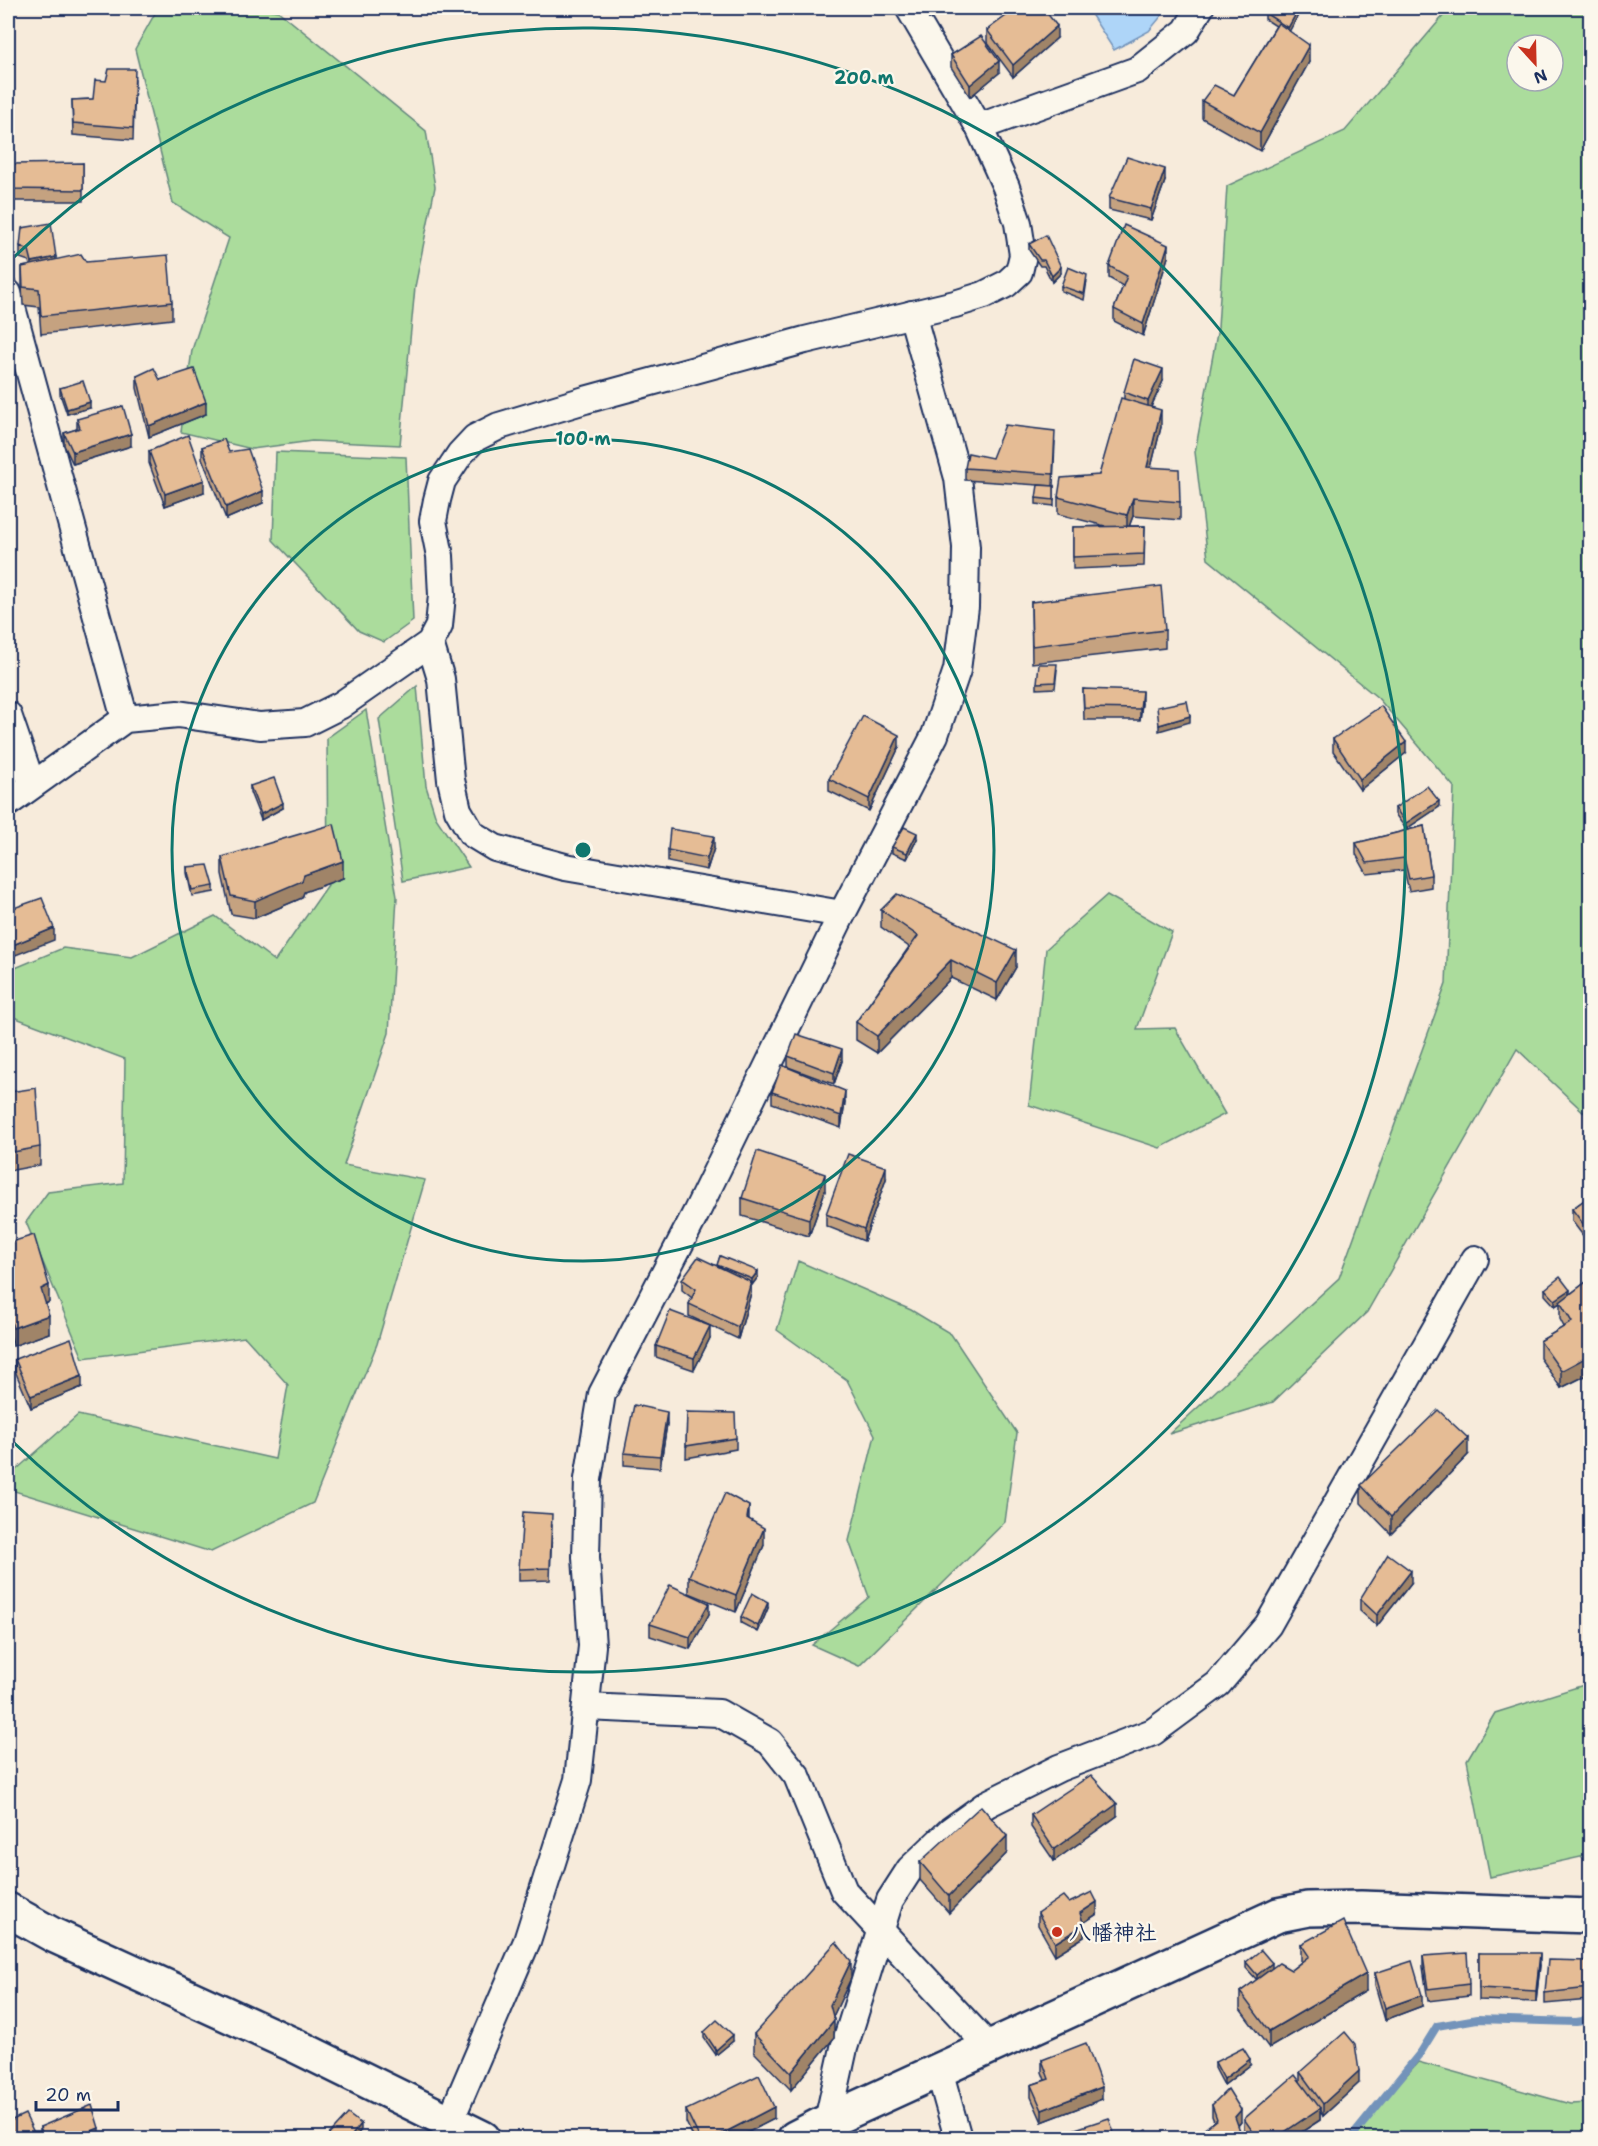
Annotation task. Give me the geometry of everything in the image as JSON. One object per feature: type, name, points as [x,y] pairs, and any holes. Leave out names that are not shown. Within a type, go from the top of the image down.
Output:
[{"type":"street","points":[[8,802],[125,719],[178,714],[260,726],[305,723],[341,705],[430,643],[439,626],[442,595],[440,556],[433,521],[442,481],[459,454],[476,438],[499,426],[805,340],[984,295],[1006,284],[1019,272],[1023,255],[1018,223],[1006,187],[979,127],[909,8]]},
{"type":"street","points":[[979,127],[1137,70],[1186,31],[1200,8]]},
{"type":"street","points":[[8,293],[125,719]]},
{"type":"street","points":[[450,2121],[527,1941],[578,1780],[592,1646],[586,1557],[588,1479],[602,1394],[696,1213],[842,914],[935,735],[957,670],[965,607],[966,547],[958,478],[912,314]]},
{"type":"street","points":[[430,643],[441,679],[451,780],[458,810],[472,834],[495,848],[565,867],[842,914]]},
{"type":"street","points":[[8,715],[32,785]]},
{"type":"street","points":[[828,2121],[844,2048],[890,1900],[910,1869],[951,1830],[987,1804],[1059,1768],[1153,1732],[1218,1684],[1268,1625],[1475,1259]]},
{"type":"street","points":[[586,1707],[719,1713],[770,1742],[797,1776],[843,1891],[989,2047]]},
{"type":"street","points":[[795,2139],[828,2121],[1278,1915],[1308,1909],[1361,1908],[1590,1916]]},
{"type":"street","points":[[8,1910],[53,1935],[294,2045],[483,2139]]},
{"type":"street","points":[[939,2070],[958,2139]]},
{"type":"green space","points":[[158,8],[261,8],[278,11],[426,131],[435,187],[415,287],[400,445],[312,441],[252,449],[181,432],[192,350],[229,238],[173,203],[135,49]]},
{"type":"green space","points":[[1450,8],[1590,8],[1590,260],[1588,262],[1590,277],[1590,1118],[1517,1049],[1367,1312],[1273,1402],[1169,1434],[1339,1278],[1446,984],[1454,787],[1378,698],[1208,559],[1195,452],[1218,328],[1227,186],[1345,131]]},
{"type":"green space","points":[[276,452],[406,457],[413,621],[384,642],[359,631],[273,540]]},
{"type":"green space","points":[[417,686],[426,786],[436,818],[469,867],[403,881],[379,719]]},
{"type":"green space","points":[[366,710],[397,897],[389,1033],[344,1165],[425,1180],[377,1344],[313,1503],[211,1552],[8,1489],[8,1477],[78,1415],[275,1459],[288,1385],[245,1337],[83,1358],[26,1222],[48,1192],[123,1183],[125,1059],[8,1015],[8,971],[63,948],[132,957],[215,916],[275,961],[328,885],[327,738]]},
{"type":"green space","points":[[1107,895],[1172,932],[1137,1029],[1175,1028],[1225,1114],[1160,1148],[1029,1105],[1046,949]]},
{"type":"green space","points":[[798,1261],[911,1310],[951,1334],[1017,1433],[1005,1522],[859,1666],[812,1645],[869,1597],[849,1541],[875,1435],[847,1380],[777,1330]]},
{"type":"green space","points":[[1590,1683],[1590,1855],[1490,1877],[1467,1760],[1495,1713]]},
{"type":"green space","points":[[1418,2062],[1570,2104],[1590,2103],[1590,2138],[1350,2138]]},
{"type":"water","points":[[1087,8],[1168,8],[1149,31],[1114,50]]},
{"type":"building","points":[[1017,8],[1043,8],[1057,26],[1013,65],[987,30]]},
{"type":"building","points":[[1269,8],[1299,8],[1288,28],[1265,13]]},
{"type":"building","points":[[1278,23],[1309,45],[1260,133],[1202,101],[1214,85],[1234,95]]},
{"type":"building","points":[[981,36],[999,61],[970,85],[951,55]]},
{"type":"building","points":[[109,69],[135,69],[133,128],[73,123],[72,100],[93,99],[95,80],[106,81]]},
{"type":"building","points":[[1127,157],[1165,169],[1151,209],[1109,198]]},
{"type":"building","points":[[83,163],[83,190],[10,189],[11,164]]},
{"type":"building","points":[[51,223],[56,257],[32,262],[29,250],[20,246],[22,228]]},
{"type":"building","points":[[1124,225],[1168,245],[1143,324],[1114,309],[1127,276],[1109,266]]},
{"type":"building","points":[[1046,235],[1061,267],[1052,276],[1044,260],[1040,260],[1029,244]]},
{"type":"building","points":[[81,254],[86,262],[168,255],[172,302],[41,316],[39,289],[23,287],[22,267]]},
{"type":"building","points":[[1068,267],[1087,275],[1084,294],[1061,286]]},
{"type":"building","points":[[1134,359],[1163,369],[1148,401],[1124,392]]},
{"type":"building","points":[[154,368],[160,380],[194,369],[206,402],[149,426],[137,376]]},
{"type":"building","points":[[83,381],[90,402],[67,409],[60,388]]},
{"type":"building","points":[[1121,398],[1161,410],[1147,467],[1179,469],[1180,502],[1133,498],[1127,515],[1058,497],[1061,478],[1099,475]]},
{"type":"building","points":[[123,406],[131,434],[73,452],[64,433],[80,428],[77,419]]},
{"type":"building","points":[[1005,425],[1055,431],[1053,474],[965,468],[968,453],[992,458]]},
{"type":"building","points":[[188,435],[204,480],[165,494],[149,451]]},
{"type":"building","points":[[224,439],[229,452],[248,449],[263,491],[226,507],[202,447]]},
{"type":"building","points":[[1038,485],[1054,486],[1054,500],[1036,498]]},
{"type":"building","points":[[1145,526],[1144,554],[1073,557],[1073,527]]},
{"type":"building","points":[[1161,586],[1165,630],[1032,646],[1031,602]]},
{"type":"building","points":[[1039,664],[1057,664],[1055,682],[1037,683]]},
{"type":"building","points":[[1083,689],[1142,691],[1140,709],[1084,708]]},
{"type":"building","points":[[1187,701],[1190,716],[1159,725],[1157,707]]},
{"type":"building","points":[[1381,706],[1406,742],[1360,779],[1333,739]]},
{"type":"building","points":[[863,716],[899,735],[869,799],[829,779]]},
{"type":"building","points":[[274,778],[283,803],[261,814],[250,786]]},
{"type":"building","points":[[1427,786],[1439,801],[1406,823],[1395,808]]},
{"type":"building","points":[[334,824],[343,861],[304,875],[302,881],[255,901],[231,896],[222,857]]},
{"type":"building","points":[[1424,826],[1431,875],[1409,879],[1404,858],[1367,863],[1356,843]]},
{"type":"building","points":[[904,827],[917,833],[907,853],[892,847]]},
{"type":"building","points":[[670,829],[714,836],[707,858],[668,850]]},
{"type":"building","points":[[208,865],[214,886],[192,890],[187,867]]},
{"type":"building","points":[[897,894],[1016,950],[997,983],[951,960],[877,1036],[856,1022],[918,936],[881,910]]},
{"type":"building","points":[[42,898],[54,928],[8,947],[8,910]]},
{"type":"building","points":[[796,1034],[842,1049],[834,1073],[788,1056]]},
{"type":"building","points":[[782,1065],[845,1091],[841,1116],[772,1092]]},
{"type":"building","points":[[36,1088],[40,1147],[8,1153],[10,1092]]},
{"type":"building","points":[[757,1151],[825,1174],[809,1219],[742,1198]]},
{"type":"building","points":[[848,1154],[886,1167],[864,1229],[826,1214]]},
{"type":"building","points":[[1590,1196],[1590,1233],[1572,1209]]},
{"type":"building","points":[[34,1235],[49,1285],[41,1289],[49,1315],[13,1328],[8,1311],[8,1243]]},
{"type":"building","points":[[720,1256],[758,1271],[752,1279],[717,1265]]},
{"type":"building","points":[[698,1257],[751,1282],[738,1327],[689,1304],[696,1289],[682,1279]]},
{"type":"building","points":[[1560,1277],[1570,1290],[1555,1300],[1545,1289]]},
{"type":"building","points":[[1590,1279],[1590,1340],[1585,1345],[1589,1356],[1561,1371],[1540,1341],[1572,1322],[1560,1302]]},
{"type":"building","points":[[670,1311],[710,1326],[694,1358],[656,1346]]},
{"type":"building","points":[[71,1338],[82,1376],[31,1396],[15,1359]]},
{"type":"building","points":[[634,1405],[667,1412],[660,1456],[624,1453]]},
{"type":"building","points":[[1438,1410],[1468,1438],[1391,1517],[1361,1485]]},
{"type":"building","points":[[687,1412],[735,1413],[736,1438],[686,1446]]},
{"type":"building","points":[[725,1493],[749,1506],[747,1518],[764,1528],[736,1595],[689,1576]]},
{"type":"building","points":[[523,1512],[552,1514],[550,1568],[519,1569]]},
{"type":"building","points":[[1388,1554],[1411,1571],[1377,1615],[1360,1599]]},
{"type":"building","points":[[670,1585],[709,1603],[690,1637],[650,1624]]},
{"type":"building","points":[[752,1593],[768,1602],[758,1626],[741,1617]]},
{"type":"building","points":[[1091,1775],[1117,1804],[1054,1849],[1031,1815]]},
{"type":"building","points":[[981,1806],[1007,1836],[949,1896],[920,1862]]},
{"type":"building","points":[[1092,1892],[1097,1902],[1080,1913],[1084,1925],[1055,1943],[1038,1913],[1063,1896],[1069,1903]]},
{"type":"building","points":[[1343,1921],[1366,1974],[1269,2031],[1240,1992],[1279,1963],[1291,1970],[1309,1956],[1301,1944]]},
{"type":"building","points":[[836,1942],[851,1961],[830,2005],[834,2020],[791,2073],[754,2034]]},
{"type":"building","points":[[1261,1950],[1272,1963],[1257,1975],[1246,1962]]},
{"type":"building","points":[[1467,1953],[1469,1984],[1428,1989],[1423,1956]]},
{"type":"building","points":[[1479,1953],[1540,1953],[1536,1991],[1479,1988]]},
{"type":"building","points":[[1548,1960],[1590,1961],[1589,1988],[1545,1993]]},
{"type":"building","points":[[1412,1961],[1422,1995],[1385,2008],[1375,1973]]},
{"type":"building","points":[[717,2020],[733,2035],[716,2050],[704,2032]]},
{"type":"building","points":[[1345,2032],[1355,2044],[1359,2071],[1323,2104],[1300,2072]]},
{"type":"building","points":[[1086,2043],[1102,2087],[1042,2110],[1031,2085],[1049,2079],[1042,2060]]},
{"type":"building","points":[[1243,2048],[1250,2059],[1224,2079],[1215,2062]]},
{"type":"building","points":[[759,2075],[774,2107],[712,2139],[700,2139],[686,2110]]},
{"type":"building","points":[[1295,2075],[1320,2108],[1274,2139],[1258,2139],[1244,2119]]},
{"type":"building","points":[[1228,2089],[1241,2110],[1235,2117],[1243,2139],[1192,2139],[1217,2119],[1212,2105]]},
{"type":"building","points":[[92,2105],[99,2128],[72,2139],[45,2139],[40,2127]]},
{"type":"building","points":[[25,2114],[37,2139],[9,2139],[8,2122]]},
{"type":"building","points":[[348,2114],[361,2124],[349,2139],[325,2139]]},
{"type":"building","points":[[1109,2118],[1116,2139],[1045,2139]]},
{"type":"building","points":[[1147,2130],[1151,2139],[1127,2139]]},
{"type":"waterway","points":[[1351,2138],[1421,2052],[1437,2026],[1477,2019],[1576,2022],[1590,2020]]},
{"type":"place","name":"八幡神社","points":[[1057,1932]]}]
